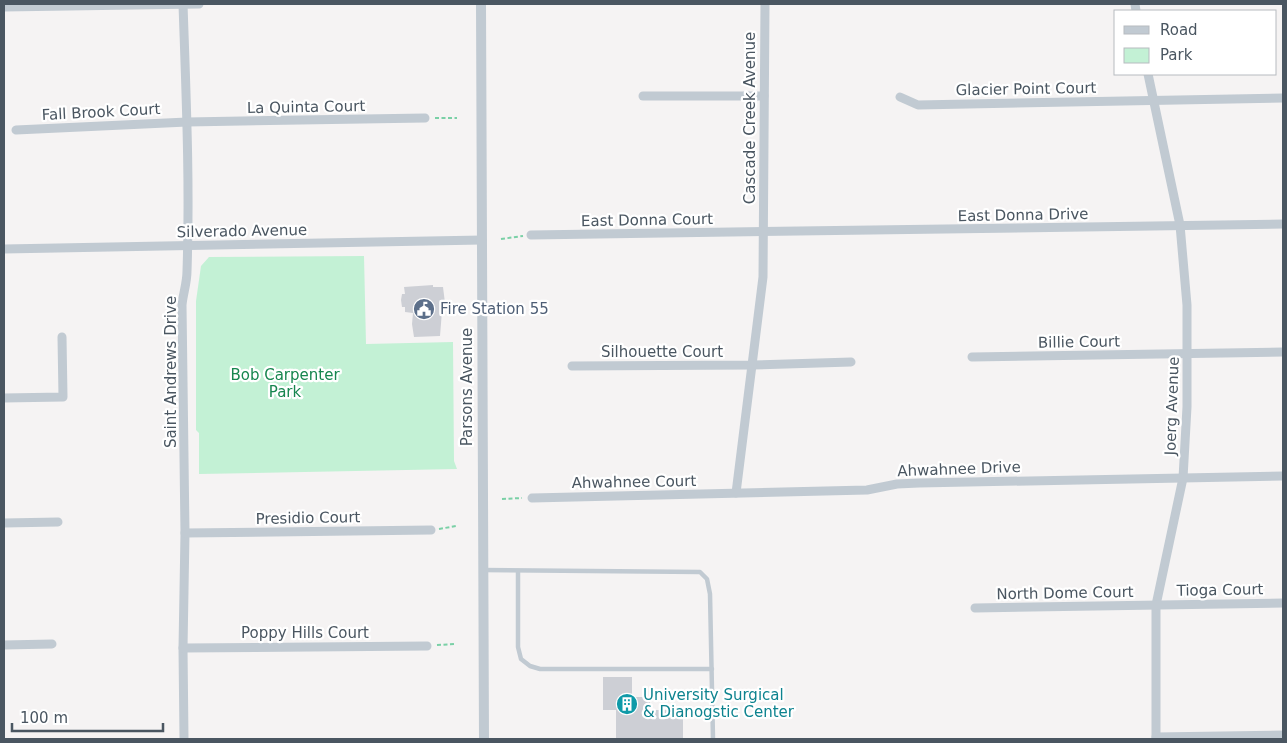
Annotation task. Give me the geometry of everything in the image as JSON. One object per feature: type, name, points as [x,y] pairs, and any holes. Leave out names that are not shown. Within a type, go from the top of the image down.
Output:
[{"type":"street","name":"Saint Andrews Drive","points":[[183,4],[187,122],[188,246],[187,274],[182,305],[185,533],[184,739]]},
{"type":"street","points":[[4,7],[199,4]]},
{"type":"street","name":"Parsons Avenue","points":[[481,4],[484,739]]},
{"type":"street","name":"Cascade Creek Avenue","points":[[736,493],[762,289],[764,4]]},
{"type":"street","name":"Joerg Avenue","points":[[1148,75],[1180,226],[1187,306],[1187,407],[1182,478],[1156,605],[1156,738]]},
{"type":"street","points":[[642,96],[764,96]]},
{"type":"street","name":"Glacier Point Court","points":[[900,97],[918,105],[1283,98]]},
{"type":"street","name":"La Quinta Court","points":[[187,122],[425,118]]},
{"type":"street","name":"Fall Brook Court","points":[[16,130],[187,122]]},
{"type":"street","name":"East Donna Drive","points":[[763,232],[1283,224]]},
{"type":"street","name":"East Donna Court","points":[[531,235],[763,232]]},
{"type":"street","name":"Silverado Avenue","points":[[4,249],[482,240]]},
{"type":"street","points":[[4,398],[64,397],[62,337]]},
{"type":"street","name":"Billie Court","points":[[972,357],[1283,352]]},
{"type":"street","name":"Silhouette Court","points":[[572,366],[752,365],[851,362]]},
{"type":"street","name":"Ahwahnee Drive","points":[[736,493],[867,490],[897,484],[919,483],[1283,476]]},
{"type":"street","name":"Ahwahnee Court","points":[[532,498],[736,493]]},
{"type":"street","points":[[4,523],[58,522]]},
{"type":"street","name":"Presidio Court","points":[[185,533],[431,530]]},
{"type":"street","name":"Tioga Court","points":[[1156,605],[1283,603]]},
{"type":"street","name":"North Dome Court","points":[[975,608],[1156,605]]},
{"type":"street","points":[[4,645],[52,644]]},
{"type":"street","name":"Poppy Hills Court","points":[[183,648],[427,646]]},
{"type":"street","points":[[1156,738],[1283,735]]},
{"type":"lane","points":[[482,570],[700,572],[707,579],[710,594],[713,739]]},
{"type":"lane","points":[[518,571],[518,647],[521,659],[530,666],[578,670],[712,669]]},
{"type":"path","points":[[425,118],[457,118]]},
{"type":"path","points":[[501,239],[531,235]]},
{"type":"path","points":[[502,499],[532,498]]},
{"type":"path","points":[[431,530],[456,526]]},
{"type":"path","points":[[427,646],[456,644]]},
{"type":"green space","name":"Bob Carpenter Park","points":[[364,256],[366,344],[453,342],[454,461],[457,469],[199,474],[199,433],[196,430],[196,301],[201,266],[209,257]]},
{"type":"building","name":"Fire Station 55","points":[[433,285],[433,287],[443,287],[445,303],[442,311],[440,336],[414,337],[413,313],[405,312],[405,307],[402,307],[402,294],[405,294],[404,287]]},
{"type":"building","name":"University Surgical & Dianogstic Center","points":[[603,677],[632,677],[632,697],[650,697],[650,710],[683,710],[683,739],[616,738],[616,710],[603,710]]},
{"type":"place","name":"Fire Station 55","points":[[424,309]]},
{"type":"place","name":"University Surgical & Dianogstic Center","points":[[627,704]]}]
